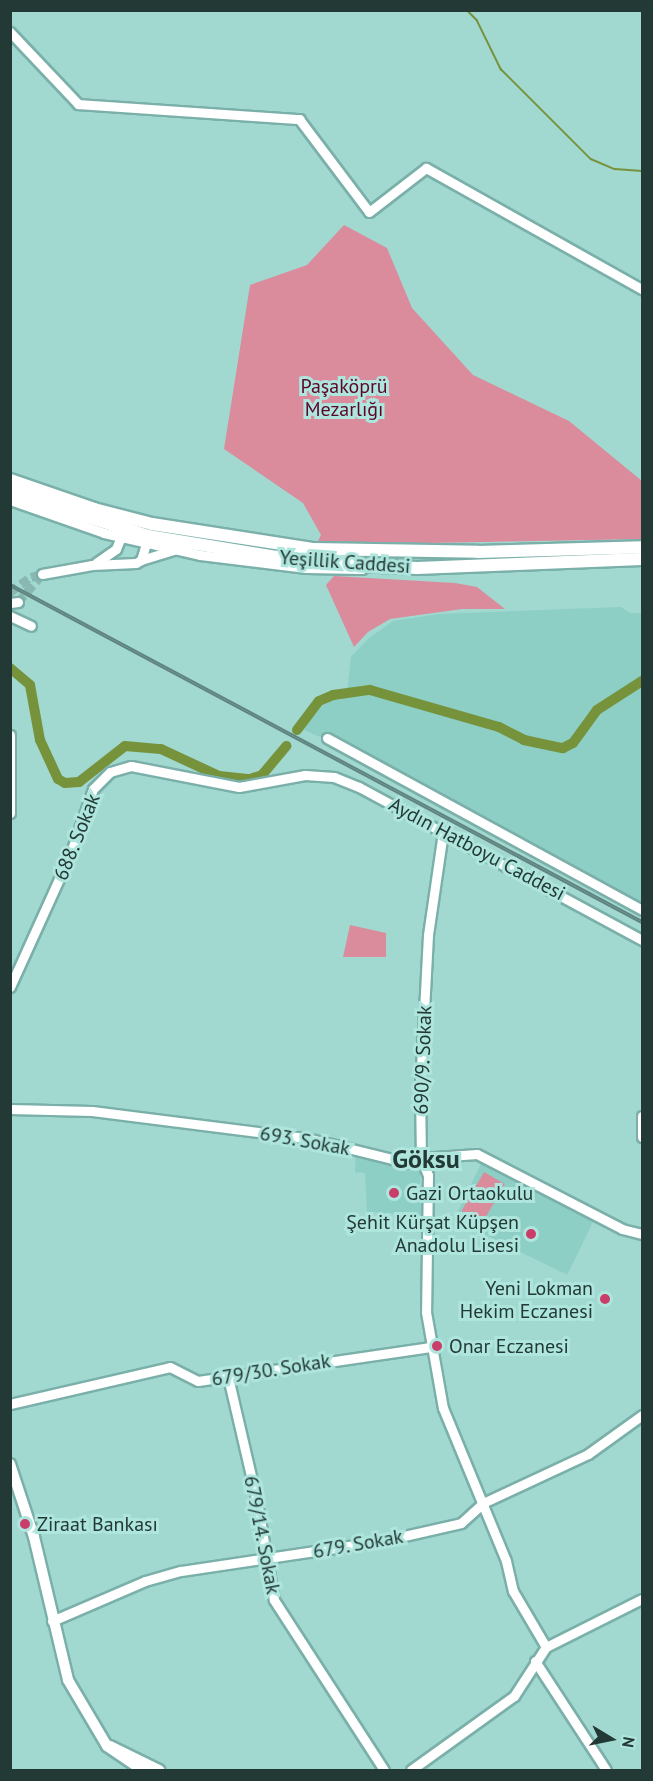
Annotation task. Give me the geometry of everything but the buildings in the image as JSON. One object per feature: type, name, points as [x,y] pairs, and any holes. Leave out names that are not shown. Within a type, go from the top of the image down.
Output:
[{"type":"highway","points":[[10,480],[57,502]]},
{"type":"highway","points":[[10,492],[57,502]]},
{"type":"highway","name":"Yeşillik Caddesi","points":[[57,502],[124,528],[230,552],[384,567],[642,559]]},
{"type":"highway","name":"Yeşillik Caddesi","points":[[149,534],[314,549],[477,552],[642,547]]},
{"type":"main road","points":[[10,1464],[34,1537],[52,1621],[68,1680],[107,1746],[142,1770]]},
{"type":"main road","points":[[107,1746],[119,1748],[159,1770]]},
{"type":"street","points":[[10,32],[78,104],[299,119],[369,212],[426,168],[642,289]]},
{"type":"street","points":[[10,500],[106,533],[124,528]]},
{"type":"street","points":[[92,565],[116,549],[124,528]]},
{"type":"street","points":[[106,533],[124,563]]},
{"type":"street","points":[[141,560],[149,534],[176,549],[314,569],[384,567]]},
{"type":"street","points":[[42,574],[92,565],[141,560],[176,549]]},
{"type":"street","points":[[10,616],[31,626]]},
{"type":"street","points":[[10,735],[10,813]]},
{"type":"street","name":"Aydın Hatboyu Caddesi","points":[[327,738],[642,910]]},
{"type":"street","name":"688. Sokak","points":[[10,987],[66,866],[90,795],[110,772],[131,766],[239,787],[305,775]]},
{"type":"street","name":"Aydın Hatboyu Caddesi","points":[[305,775],[334,777],[359,787],[642,940]]},
{"type":"street","name":"690/9. Sokak","points":[[443,832],[428,935],[421,1158],[428,1175],[426,1312],[443,1408],[506,1561],[513,1591],[546,1647]]},
{"type":"street","name":"693. Sokak","points":[[10,1110],[92,1111],[308,1138],[409,1163],[421,1158],[477,1154],[537,1182],[622,1229],[642,1234]]},
{"type":"street","points":[[642,1116],[642,1137]]},
{"type":"street","name":"679/30. Sokak","points":[[10,1404],[170,1367],[198,1381],[431,1347]]},
{"type":"street","name":"679/14. Sokak","points":[[228,1377],[257,1502],[265,1559],[281,1617],[384,1770]]},
{"type":"street","name":"679. Sokak","points":[[52,1621],[145,1581],[382,1541],[460,1523],[483,1503],[588,1454],[642,1415]]},
{"type":"street","points":[[411,1770],[514,1696],[546,1647],[642,1599]]},
{"type":"street","points":[[536,1661],[606,1770]]},
{"type":"shaded area","points":[[621,607],[630,613],[642,613],[642,907],[366,757],[304,730],[314,710],[327,700],[347,695],[351,657],[369,638],[393,621],[439,614]]},
{"type":"shaded area","name":"Gazi Ortaokulu","points":[[356,1153],[420,1172],[421,1215],[367,1212],[365,1173],[355,1172]]},
{"type":"shaded area","name":"Şehit Kürşat Küpşen Anadolu Lisesi","points":[[482,1162],[595,1217],[567,1275],[454,1220]]},
{"type":"green space","name":"Paşaköprü Mezarlığı","points":[[344,225],[387,248],[412,308],[473,375],[569,421],[642,481],[642,539],[316,545],[321,535],[303,503],[224,449],[250,285],[307,265]]},
{"type":"green space","points":[[334,576],[455,583],[477,587],[505,609],[462,609],[390,619],[368,632],[354,647],[326,585]]},
{"type":"green space","points":[[350,925],[386,933],[386,957],[343,957]]},
{"type":"green space","points":[[484,1172],[505,1184],[482,1223],[462,1211]]},
{"type":"waterway","points":[[266,10],[287,10]]},
{"type":"waterway","points":[[467,10],[477,20],[501,69],[591,159],[615,169],[642,171]]},
{"type":"waterway","points":[[10,668],[30,685],[40,740],[58,779],[65,783],[79,782],[125,746],[161,749],[219,776],[250,779],[262,775],[286,746]]},
{"type":"waterway","points":[[297,730],[319,701],[333,695],[370,690],[499,727],[524,740],[563,748],[573,743],[597,710],[642,681]]},
{"type":"tunnel","points":[[10,592],[31,577],[42,574]]},
{"type":"tunnel","points":[[18,602],[42,574]]},
{"type":"railway","points":[[10,585],[642,922]]},
{"type":"place","name":"Gazi Ortaokulu","points":[[394,1193]]},
{"type":"place","name":"Şehit Kürşat Küpşen Anadolu Lisesi","points":[[531,1234]]},
{"type":"place","name":"Yeni Lokman Hekim Eczanesi","points":[[605,1299]]},
{"type":"place","name":"Onar Eczanesi","points":[[437,1346]]},
{"type":"place","name":"Ziraat Bankası","points":[[25,1524]]},
{"type":"district","name":"Göksu","points":[[426,1159]]}]
